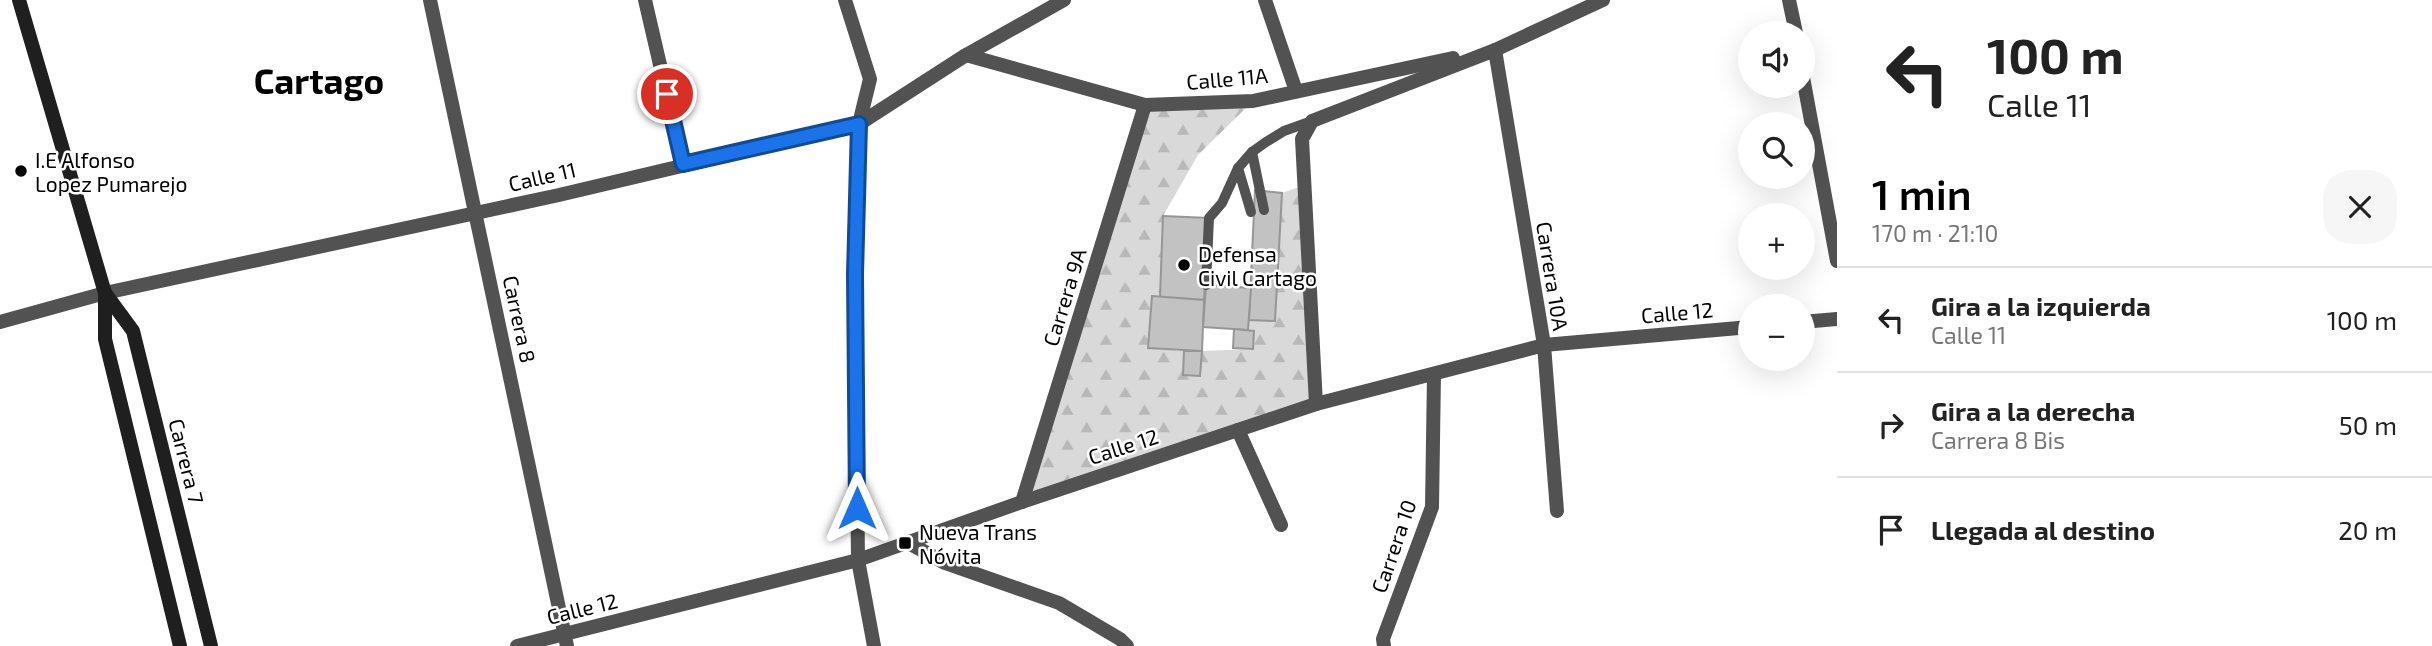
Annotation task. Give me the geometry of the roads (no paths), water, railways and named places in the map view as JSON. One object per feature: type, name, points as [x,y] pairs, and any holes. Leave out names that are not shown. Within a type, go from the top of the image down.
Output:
[{"type":"main road","name":"Carrera 7","points":[[19,0],[105,293],[105,339],[180,646]]},
{"type":"main road","name":"Carrera 7","points":[[105,293],[133,331],[211,646]]},
{"type":"street","name":"Carrera 8","points":[[430,0],[566,640]]},
{"type":"street","points":[[645,0],[683,164]]},
{"type":"street","points":[[845,0],[870,79],[859,124],[855,274],[858,560],[874,646]]},
{"type":"street","name":"Calle 11","points":[[0,322],[105,293],[477,213],[859,124],[966,55],[1064,0]]},
{"type":"street","points":[[1265,0],[1296,91]]},
{"type":"street","name":"Calle 11A","points":[[1312,121],[1495,50],[1602,0]]},
{"type":"street","points":[[1789,0],[1793,21]]},
{"type":"street","name":"Calle 11A","points":[[966,55],[1145,105],[1253,101],[1495,50]]},
{"type":"street","name":"Carrera 10A","points":[[1495,50],[1544,345],[1557,510]]},
{"type":"street","points":[[1807,98],[1837,261]]},
{"type":"street","name":"Carrera 9A","points":[[1022,502],[1145,105]]},
{"type":"street","points":[[1312,121],[1302,139],[1316,404]]},
{"type":"street","points":[[1815,321],[1837,319]]},
{"type":"street","name":"Calle 12","points":[[517,646],[566,640],[858,560],[1316,404],[1544,345],[1738,328]]},
{"type":"street","name":"Carrera 10","points":[[1384,646],[1383,639],[1432,506],[1434,374]]},
{"type":"street","points":[[1238,430],[1281,525]]},
{"type":"street","points":[[908,542],[945,563],[1059,603],[1128,646]]},
{"type":"lane","points":[[1206,285],[1209,218],[1222,203],[1238,168],[1252,152],[1284,131],[1312,121]]},
{"type":"lane","points":[[1252,152],[1264,210]]},
{"type":"lane","points":[[1238,168],[1251,212]]},
{"type":"place","name":"I.E Alfonso Lopez Pumarejo","points":[[21,171]]},
{"type":"place","name":"Defensa Civil Cartago","points":[[1184,265]]},
{"type":"place","name":"Nueva Trans Nóvita","points":[[905,543]]},
{"type":"district","name":"Cartago","points":[[319,80]]}]
